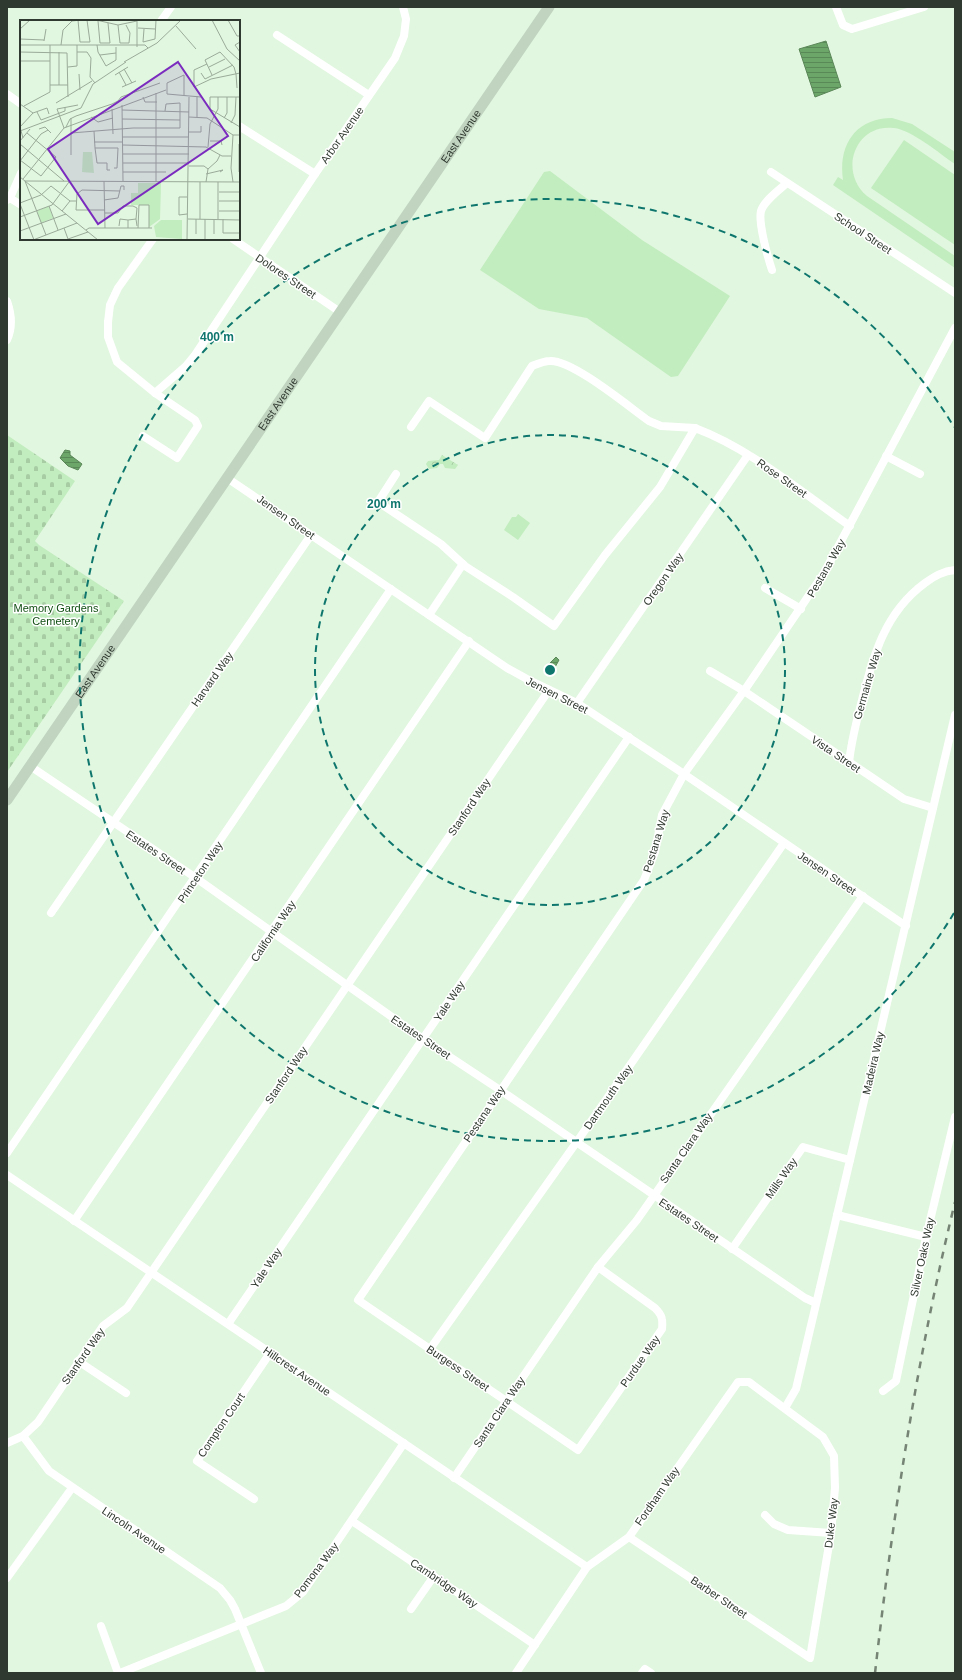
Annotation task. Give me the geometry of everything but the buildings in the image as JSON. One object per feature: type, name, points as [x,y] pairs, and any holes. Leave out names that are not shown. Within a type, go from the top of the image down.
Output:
[{"type":"main road","name":"East Avenue","points":[[7,800],[549,7]]},
{"type":"street","points":[[162,20],[171,7]]},
{"type":"street","name":"Arbor Avenue","points":[[155,393],[186,366],[195,355],[259,257],[395,58],[404,36],[406,18],[403,7]]},
{"type":"street","points":[[836,7],[843,26],[852,29],[924,7]]},
{"type":"street","points":[[277,35],[369,95]]},
{"type":"street","points":[[7,94],[20,103]]},
{"type":"street","points":[[240,127],[315,174]]},
{"type":"street","name":"School Street","points":[[770,172],[955,293]]},
{"type":"street","points":[[20,176],[8,199],[20,205]]},
{"type":"street","points":[[772,270],[768,258],[761,211],[767,202],[787,183]]},
{"type":"street","points":[[143,436],[177,458],[198,426],[195,420],[155,393],[117,362],[108,337],[110,305],[118,288],[152,240]]},
{"type":"street","name":"Dolores Street","points":[[234,240],[340,312]]},
{"type":"street","points":[[7,301],[11,311],[12,321],[11,332],[7,340]]},
{"type":"street","name":"Pestana Way","points":[[358,1300],[644,880],[655,852],[662,815],[684,774],[744,691],[824,573],[955,328]]},
{"type":"street","name":"Rose Street","points":[[411,427],[429,401],[485,438],[532,366],[550,361],[565,364],[580,371],[650,421],[662,426],[695,428],[711,434],[748,455],[850,526]]},
{"type":"street","points":[[396,474],[378,502],[441,544],[463,564],[554,626],[605,555],[660,487],[695,428]]},
{"type":"street","name":"Oregon Way","points":[[577,703],[748,455]]},
{"type":"street","points":[[886,456],[920,474]]},
{"type":"street","name":"Jensen Street","points":[[227,478],[507,668],[577,703],[629,737],[906,926]]},
{"type":"street","name":"Harvard Way","points":[[50,913],[312,535]]},
{"type":"street","points":[[429,615],[463,564]]},
{"type":"street","name":"Germaine Way","points":[[849,763],[851,746],[871,662],[890,622],[915,590],[938,574],[955,570]]},
{"type":"street","points":[[765,588],[801,609]]},
{"type":"street","name":"Princeton Way","points":[[7,1153],[196,878],[391,589]]},
{"type":"street","name":"California Way","points":[[74,1220],[272,932],[469,641]]},
{"type":"street","name":"Vista Street","points":[[710,671],[744,691],[904,799],[933,808]]},
{"type":"street","name":"Stanford Way","points":[[7,1443],[23,1436],[38,1422],[103,1326],[127,1308],[549,690]]},
{"type":"street","name":"Madeira Way","points":[[785,1408],[796,1389],[955,715]]},
{"type":"street","name":"Yale Way","points":[[228,1324],[629,737]]},
{"type":"street","name":"Estates Street","points":[[30,766],[196,878],[423,1039],[500,1090],[653,1196],[805,1298],[816,1303]]},
{"type":"street","name":"Dartmouth Way","points":[[430,1349],[576,1143],[784,843]]},
{"type":"street","name":"Santa Clara Way","points":[[454,1478],[598,1268],[637,1220],[863,896]]},
{"type":"street","name":"Silver Oaks Way","points":[[883,1391],[896,1381],[926,1237],[955,1117]]},
{"type":"street","name":"Mills Way","points":[[732,1249],[803,1147],[850,1160]]},
{"type":"street","name":"Hillcrest Avenue","points":[[7,1175],[587,1567]]},
{"type":"street","points":[[837,1215],[926,1237]]},
{"type":"street","name":"Purdue Way","points":[[578,1450],[662,1329],[663,1320],[661,1313],[655,1308],[598,1268]]},
{"type":"street","name":"Burgess Street","points":[[358,1300],[578,1450]]},
{"type":"street","name":"Compton Court","points":[[254,1499],[197,1460],[270,1353]]},
{"type":"street","points":[[78,1361],[126,1393]]},
{"type":"street","name":"Fordham Way","points":[[516,1673],[587,1567],[629,1537],[738,1382],[749,1382],[785,1408]]},
{"type":"street","name":"Duke Way","points":[[785,1408],[823,1436],[834,1456],[835,1488],[830,1533],[810,1658]]},
{"type":"street","name":"Lincoln Avenue","points":[[23,1436],[49,1471],[220,1588],[230,1600],[261,1673]]},
{"type":"street","name":"Pomona Way","points":[[119,1673],[286,1606],[294,1601],[303,1592],[404,1443]]},
{"type":"street","points":[[7,1578],[72,1488]]},
{"type":"street","points":[[765,1515],[774,1524],[788,1530],[830,1533]]},
{"type":"street","name":"Cambridge Way","points":[[352,1521],[535,1645]]},
{"type":"street","name":"Barber Street","points":[[629,1537],[810,1658]]},
{"type":"street","points":[[411,1609],[434,1576]]},
{"type":"street","points":[[101,1626],[119,1673]]},
{"type":"green space","points":[[892,118],[912,124],[955,152],[955,164],[926,143],[909,133],[894,128],[880,129],[869,133],[861,141],[855,151],[853,163],[854,175],[858,186],[867,196],[955,256],[955,268],[833,185],[838,177],[843,180],[843,156],[852,136],[868,123],[879,119]]},
{"type":"green space","points":[[904,140],[955,175],[955,245],[871,188]]},
{"type":"green space","points":[[550,171],[642,240],[730,296],[678,376],[671,377],[587,318],[539,309],[480,270],[544,172]]},
{"type":"green space","name":"Memory Gardens Cemetery","points":[[7,435],[75,481],[35,541],[124,601],[7,772]]},
{"type":"green space","points":[[442,455],[458,465],[455,469],[445,468],[443,464],[440,464],[437,468],[429,469],[426,464],[428,461],[439,460]]},
{"type":"green space","points":[[518,514],[530,523],[518,540],[504,530],[512,517],[516,517]]},
{"type":"shaded area","points":[[826,41],[841,87],[815,97],[799,49]]},
{"type":"shaded area","points":[[65,450],[70,451],[70,455],[82,464],[78,470],[68,466],[60,458]]},
{"type":"shaded area","points":[[556,657],[559,660],[554,669],[550,669],[548,665]]},
{"type":"railway","points":[[875,1673],[898,1495],[918,1377],[941,1260],[955,1202]]}]
